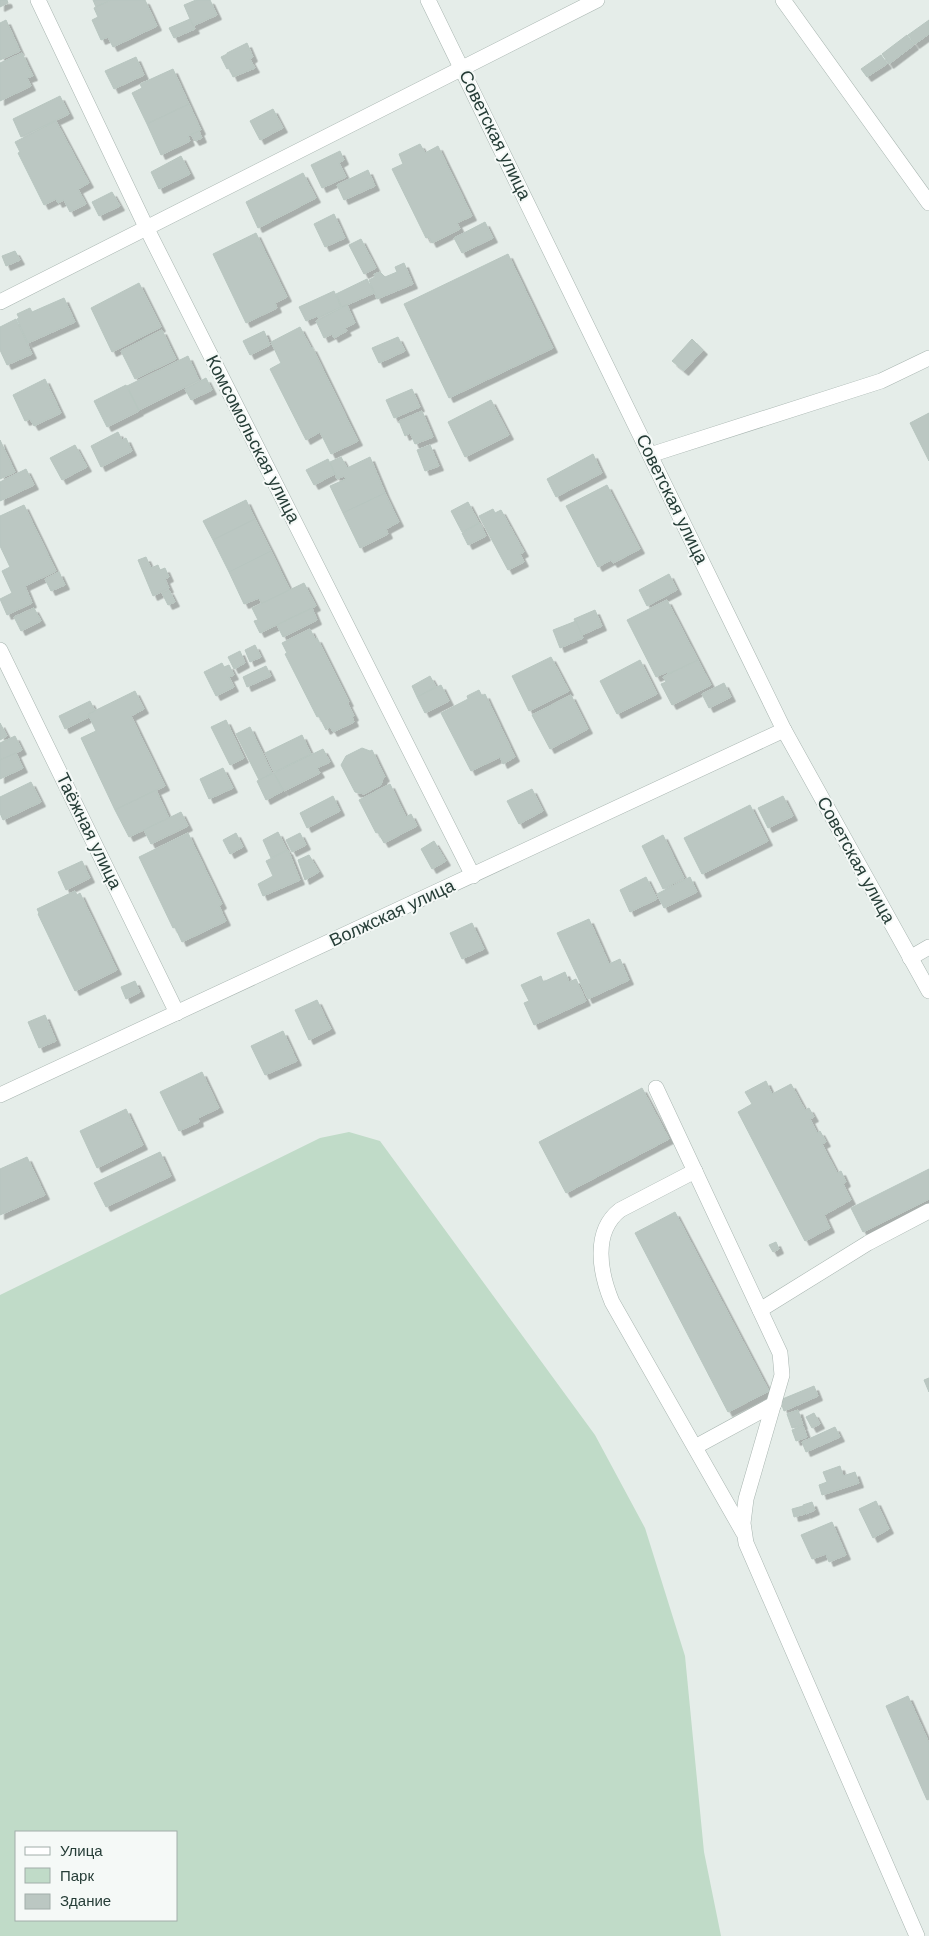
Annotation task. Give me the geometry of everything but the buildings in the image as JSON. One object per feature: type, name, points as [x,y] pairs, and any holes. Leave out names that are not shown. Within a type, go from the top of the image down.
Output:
[{"type":"street","name":"Комсомольская улица","points":[[38,0],[147,229],[473,876]]},
{"type":"street","name":"Советская улица","points":[[428,0],[784,730],[929,991]]},
{"type":"street","points":[[0,302],[597,0]]},
{"type":"street","points":[[782,0],[929,203]]},
{"type":"street","points":[[650,455],[881,381],[929,358]]},
{"type":"street","name":"Таёжная улица","points":[[0,650],[177,1013]]},
{"type":"street","name":"Волжская улица","points":[[0,1095],[784,730]]},
{"type":"street","points":[[910,958],[929,947]]},
{"type":"street","points":[[656,1088],[780,1353],[782,1363],[782,1375],[746,1499],[743,1523],[748,1550],[917,1936]]},
{"type":"street","points":[[695,1171],[612,1216],[603,1236],[601,1257],[603,1278],[612,1302],[744,1533]]},
{"type":"street","points":[[760,1310],[868,1243],[929,1212]]},
{"type":"street","points":[[695,1446],[774,1404]]},
{"type":"green space","points":[[349,1132],[380,1141],[595,1435],[645,1528],[685,1656],[704,1852],[721,1936],[0,1936],[0,1295],[320,1138]]}]
